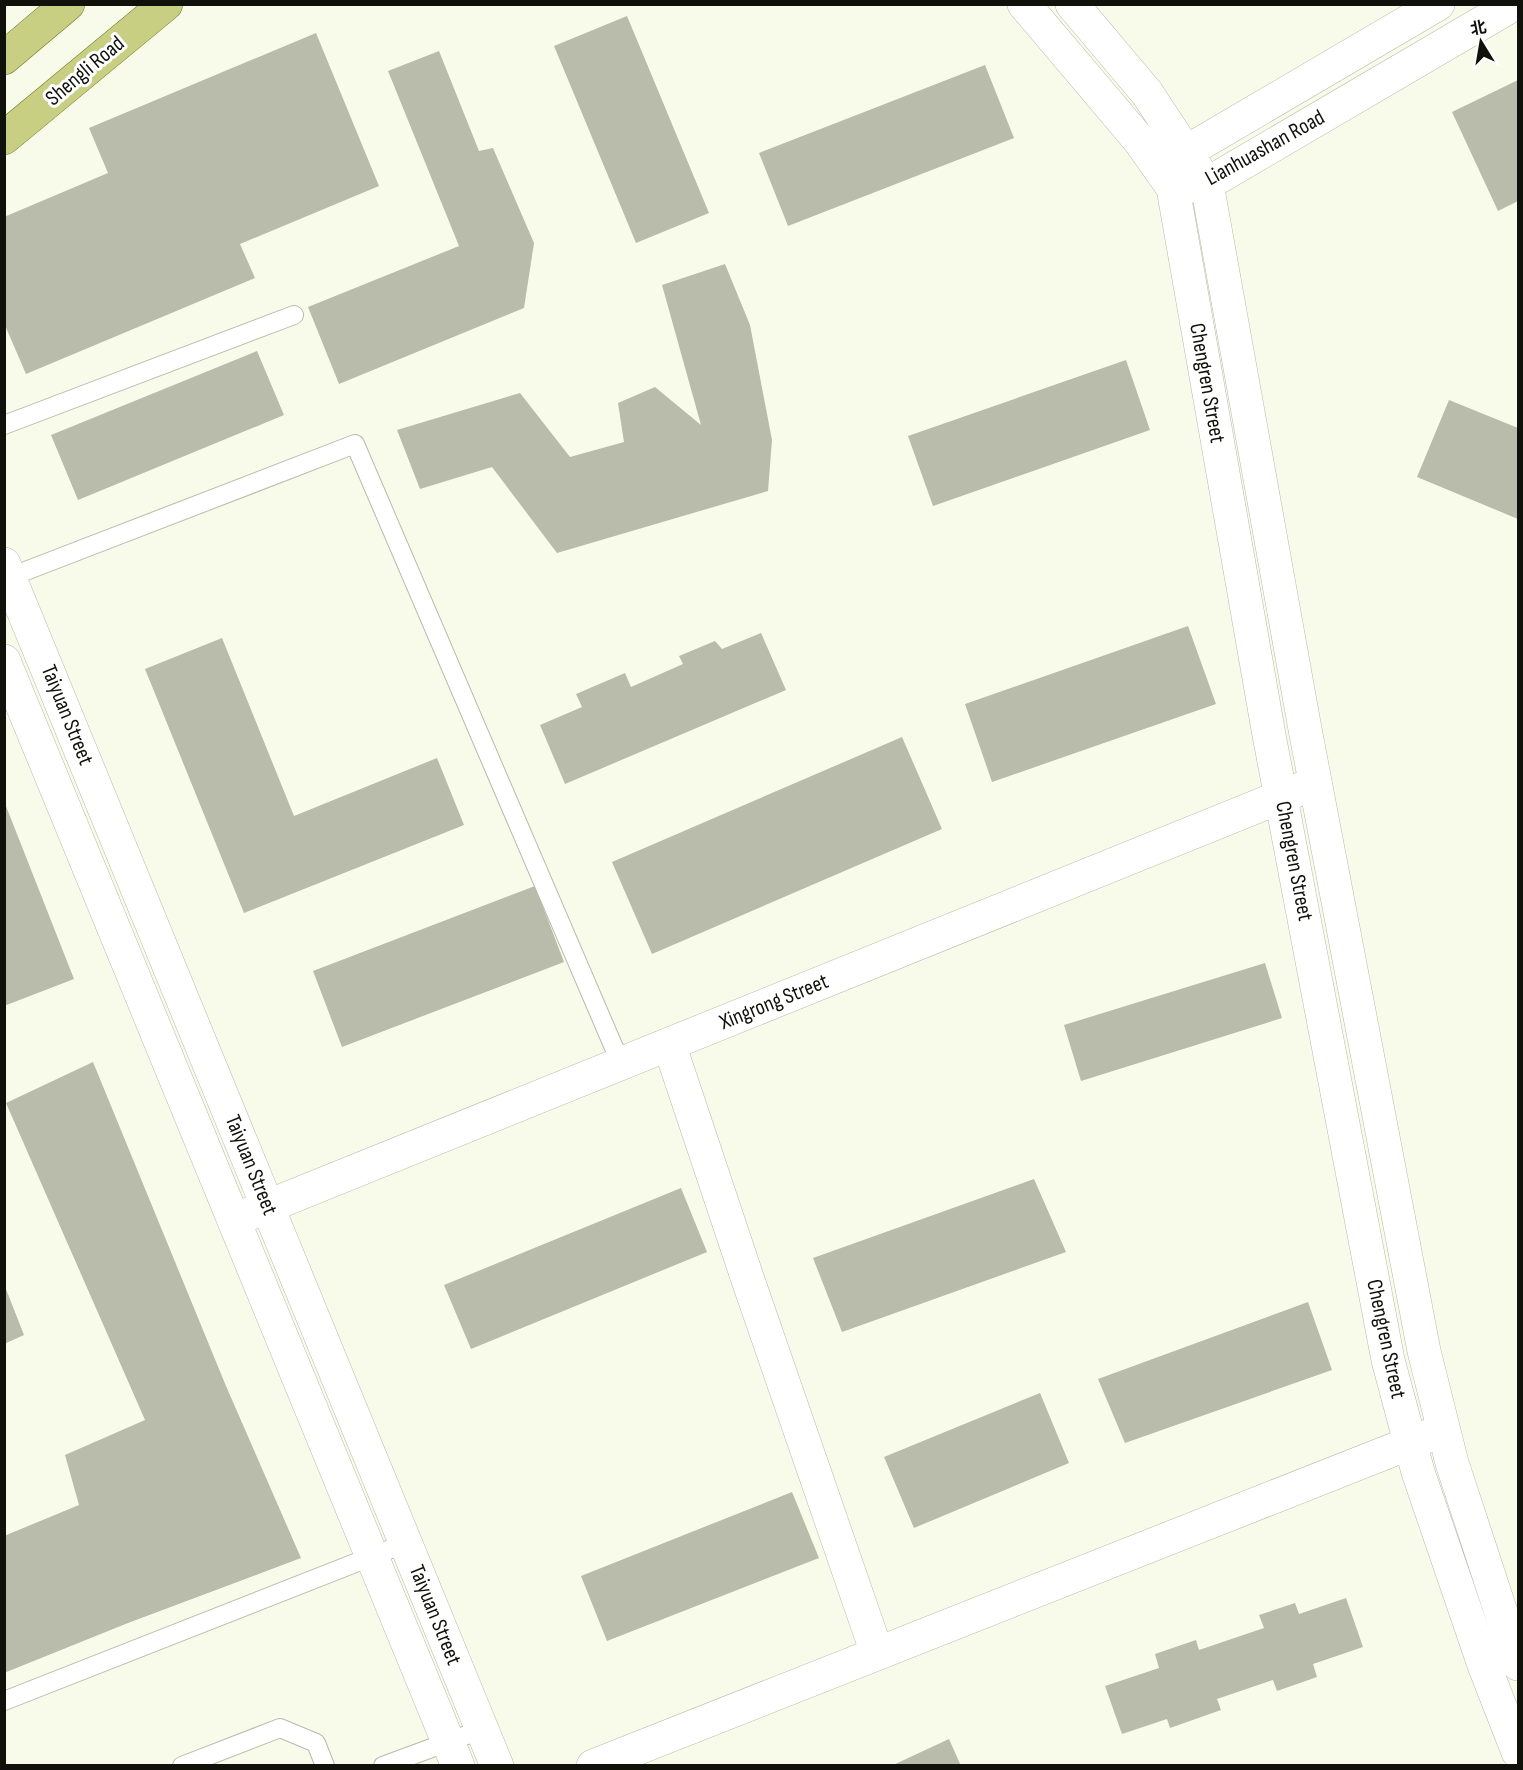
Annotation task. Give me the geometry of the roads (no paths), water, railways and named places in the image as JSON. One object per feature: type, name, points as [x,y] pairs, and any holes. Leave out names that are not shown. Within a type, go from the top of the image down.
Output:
[{"type":"main road","points":[[4,58],[68,4]]},
{"type":"main road","name":"Shengli Road","points":[[4,138],[166,4]]},
{"type":"street","name":"Chengren Street","points":[[1024,4],[1139,140],[1173,188],[1281,796],[1388,1360],[1418,1472],[1484,1665],[1518,1752]]},
{"type":"street","name":"Chengren Street","points":[[1072,4],[1148,93],[1207,184],[1315,783],[1424,1351],[1455,1475],[1518,1664]]},
{"type":"street","name":"Lianhuashan Road","points":[[1438,4],[1186,152],[1173,188],[1207,184],[1514,4]]},
{"type":"street","name":"Taiyuan Street","points":[[7,571],[497,1766]]},
{"type":"street","name":"Taiyuan Street","points":[[4,661],[453,1754]]},
{"type":"street","name":"Xingrong Street","points":[[234,1220],[1315,783]]},
{"type":"street","points":[[669,1044],[748,1280],[878,1653]]},
{"type":"street","points":[[593,1766],[1443,1430]]},
{"type":"lane","points":[[4,425],[294,315]]},
{"type":"lane","points":[[7,571],[355,444],[621,1064]]},
{"type":"lane","points":[[4,1701],[406,1543]]},
{"type":"lane","points":[[182,1766],[280,1728],[316,1743],[326,1766]]},
{"type":"lane","points":[[383,1766],[453,1754],[483,1729]]}]
